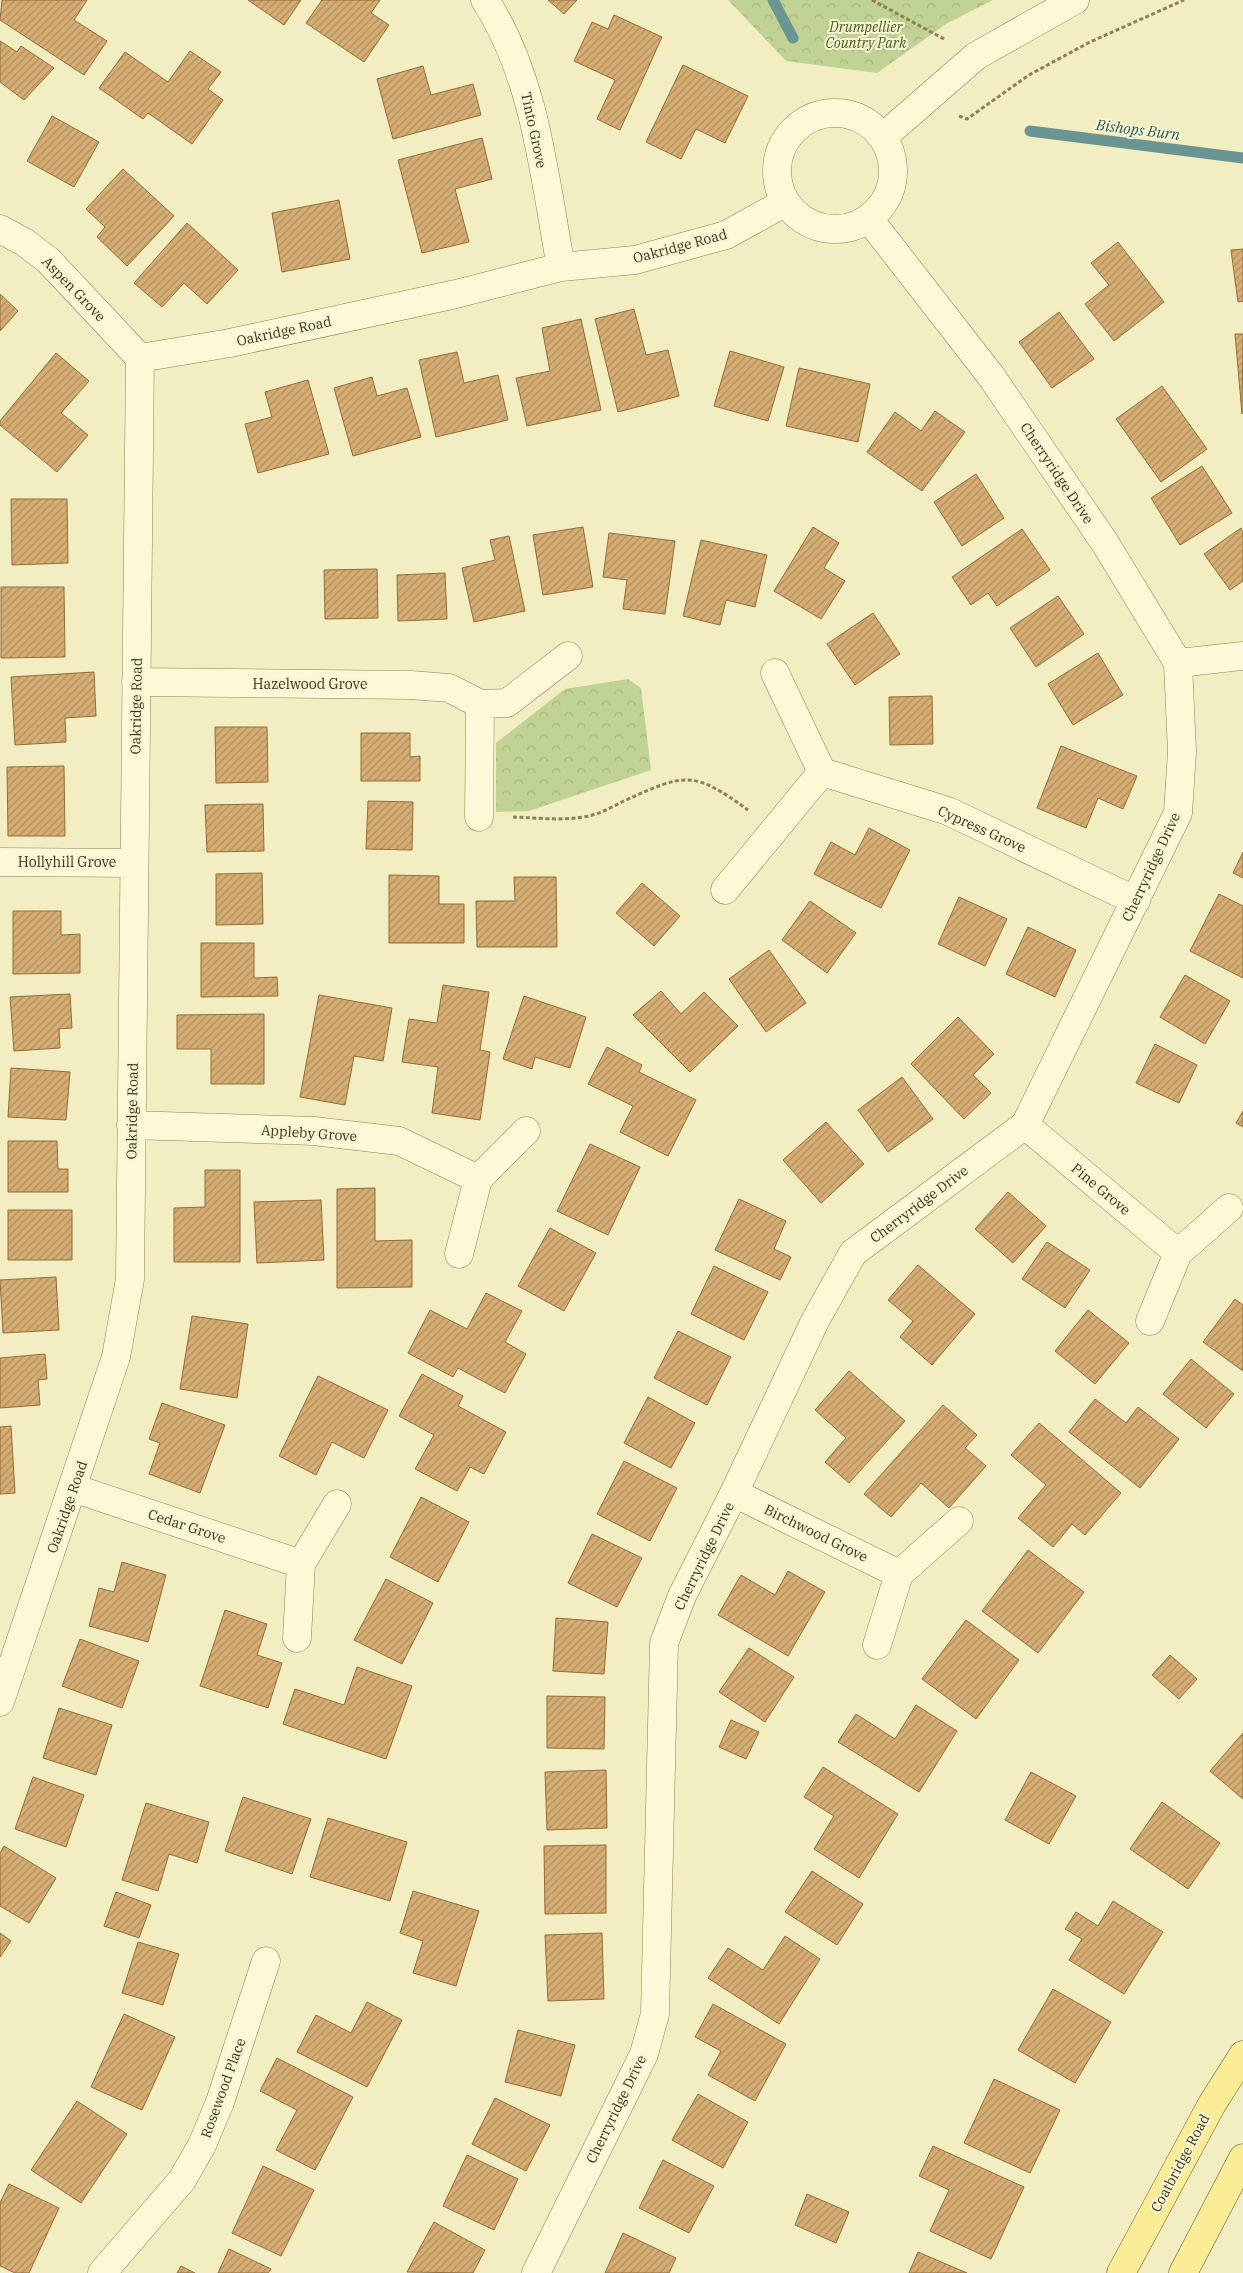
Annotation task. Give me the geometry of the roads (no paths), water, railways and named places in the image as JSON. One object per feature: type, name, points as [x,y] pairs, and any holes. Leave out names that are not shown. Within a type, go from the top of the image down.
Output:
[{"type":"main road","name":"Coatbridge Road","points":[[1121,2273],[1212,2104],[1243,2055]]},
{"type":"main road","points":[[1183,2273],[1243,2158]]},
{"type":"street","name":"Tinto Grove","points":[[486,0],[514,52],[526,87],[561,267]]},
{"type":"street","points":[[883,137],[976,56],[1075,0]]},
{"type":"street","points":[[828,113],[844,113],[859,118],[873,126],[883,137],[890,151],[893,181],[888,196],[869,219],[854,226],[839,229],[823,228],[809,223],[796,214],[786,202],[778,186],[776,169],[780,152],[788,136],[800,124],[813,116],[828,113]]},
{"type":"street","name":"Oakridge Road","points":[[0,1702],[116,1357],[130,1279],[140,358],[230,344],[456,294],[561,267],[635,260],[726,235],[786,202]]},
{"type":"street","name":"Cherryridge Drive","points":[[536,2273],[644,2054],[655,2014],[664,1643],[682,1596],[734,1493],[815,1321],[853,1253],[1025,1125],[1178,813],[1182,752],[1178,663],[1105,543],[991,376],[869,219]]},
{"type":"street","name":"Aspen Grove","points":[[0,229],[24,242],[48,260],[140,358]]},
{"type":"street","name":"Hazelwood Grove","points":[[136,682],[411,685],[449,688],[480,704],[508,703],[568,656]]},
{"type":"street","points":[[1178,663],[1243,656]]},
{"type":"street","points":[[724,890],[822,772],[775,674]]},
{"type":"street","points":[[479,817],[480,704]]},
{"type":"street","name":"Cypress Grove","points":[[822,772],[948,811],[1136,901]]},
{"type":"street","name":"Hollyhill Grove","points":[[0,862],[134,863]]},
{"type":"street","name":"Pine Grove","points":[[1025,1125],[1178,1253]]},
{"type":"street","name":"Appleby Grove","points":[[132,1126],[314,1131],[398,1141],[478,1179]]},
{"type":"street","points":[[459,1254],[478,1179],[526,1131]]},
{"type":"street","points":[[1150,1321],[1178,1253],[1229,1208]]},
{"type":"street","name":"Cedar Grove","points":[[73,1488],[300,1564]]},
{"type":"street","name":"Birchwood Grove","points":[[734,1493],[899,1574]]},
{"type":"street","points":[[297,1638],[300,1564],[337,1504]]},
{"type":"street","points":[[877,1644],[899,1574],[958,1521]]},
{"type":"street","name":"Rosewood Place","points":[[102,2273],[182,2180],[202,2146],[220,2102],[266,1961]]},
{"type":"waterway","name":"Bishops Burn","points":[[773,0],[793,38]]},
{"type":"waterway","name":"Bishops Burn","points":[[1030,131],[1243,158]]},
{"type":"park label","name":"Drumpellier Country Park","points":[[866,36]]}]
